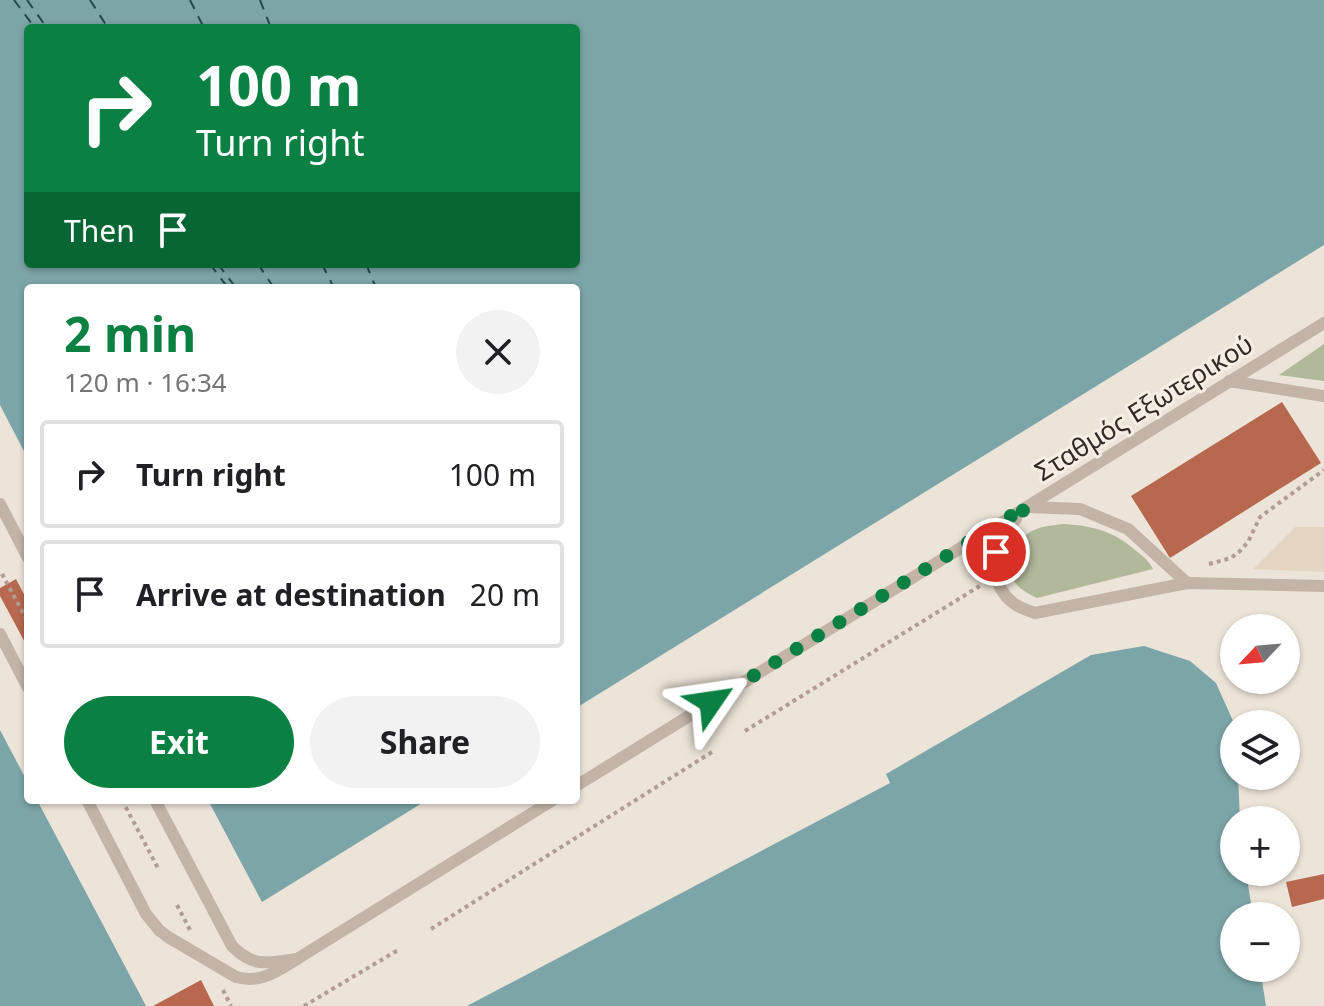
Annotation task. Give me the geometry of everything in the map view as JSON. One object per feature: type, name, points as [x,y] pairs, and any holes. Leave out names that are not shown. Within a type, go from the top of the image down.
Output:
[{"type":"lane","name":"Σταθμός Εξωτερικού","points":[[580,779],[1324,323]]},
{"type":"lane","points":[[1229,381],[1324,396]]},
{"type":"lane","points":[[0,504],[24,550]]},
{"type":"lane","points":[[1187,583],[1128,529],[1080,509],[1027,506],[1003,533],[994,567],[999,586],[1006,597],[1022,609],[1035,613],[1187,583],[1324,586]]},
{"type":"lane","points":[[0,634],[24,680]]},
{"type":"lane","points":[[89,804],[146,914],[159,930],[245,980],[270,976],[547,804]]},
{"type":"lane","points":[[157,804],[232,946],[242,956],[264,964],[297,959]]},
{"type":"path","points":[[2,574],[24,615]]},
{"type":"path","points":[[431,929],[712,752]]},
{"type":"path","points":[[124,804],[159,870]]},
{"type":"path","points":[[304,1006],[398,950]]},
{"type":"green space","points":[[1324,344],[1324,381],[1279,375]]},
{"type":"green space","points":[[1062,524],[1110,534],[1141,554],[1153,569],[1037,598],[1014,581],[1011,558],[1018,543],[1030,532]]},
{"type":"shaded area","points":[[1295,527],[1324,527],[1324,572],[1253,569]]},
{"type":"water","points":[[0,0],[1324,0],[1324,245],[580,706],[580,284],[24,284],[24,451],[0,405]]},
{"type":"water","points":[[1144,646],[1190,661],[1216,683],[1228,710],[1220,710],[1220,790],[1239,790],[1239,806],[1220,806],[1220,886],[1248,886],[1251,902],[1220,902],[1220,982],[1262,982],[1266,1006],[467,1006],[890,783],[886,774],[1091,655]]},
{"type":"water","points":[[0,730],[24,775],[24,804],[39,804],[146,1006],[0,1006]]},
{"type":"water","points":[[210,804],[421,804],[262,902]]},
{"type":"building","points":[[1282,402],[1321,463],[1170,558],[1131,496]]},
{"type":"building","points":[[16,579],[24,594],[24,641],[0,596],[0,588]]},
{"type":"building","points":[[1324,874],[1324,899],[1300,905],[1300,902],[1291,902],[1287,886],[1300,886],[1300,879]]},
{"type":"building","points":[[201,980],[214,1006],[153,1006]]},
{"type":"ferry route","points":[[14,0],[32,24]]},
{"type":"ferry route","points":[[27,0],[44,24]]},
{"type":"ferry route","points":[[90,0],[105,24]]},
{"type":"ferry route","points":[[190,0],[202,24]]},
{"type":"ferry route","points":[[260,0],[269,24]]},
{"type":"ferry route","points":[[213,268],[225,284]]},
{"type":"ferry route","points":[[221,268],[233,284]]},
{"type":"ferry route","points":[[261,268],[271,284]]},
{"type":"ferry route","points":[[324,268],[332,284]]},
{"type":"ferry route","points":[[368,268],[374,284]]},
{"type":"route","points":[[711,702],[1027,506],[1003,533],[996,552]]}]
